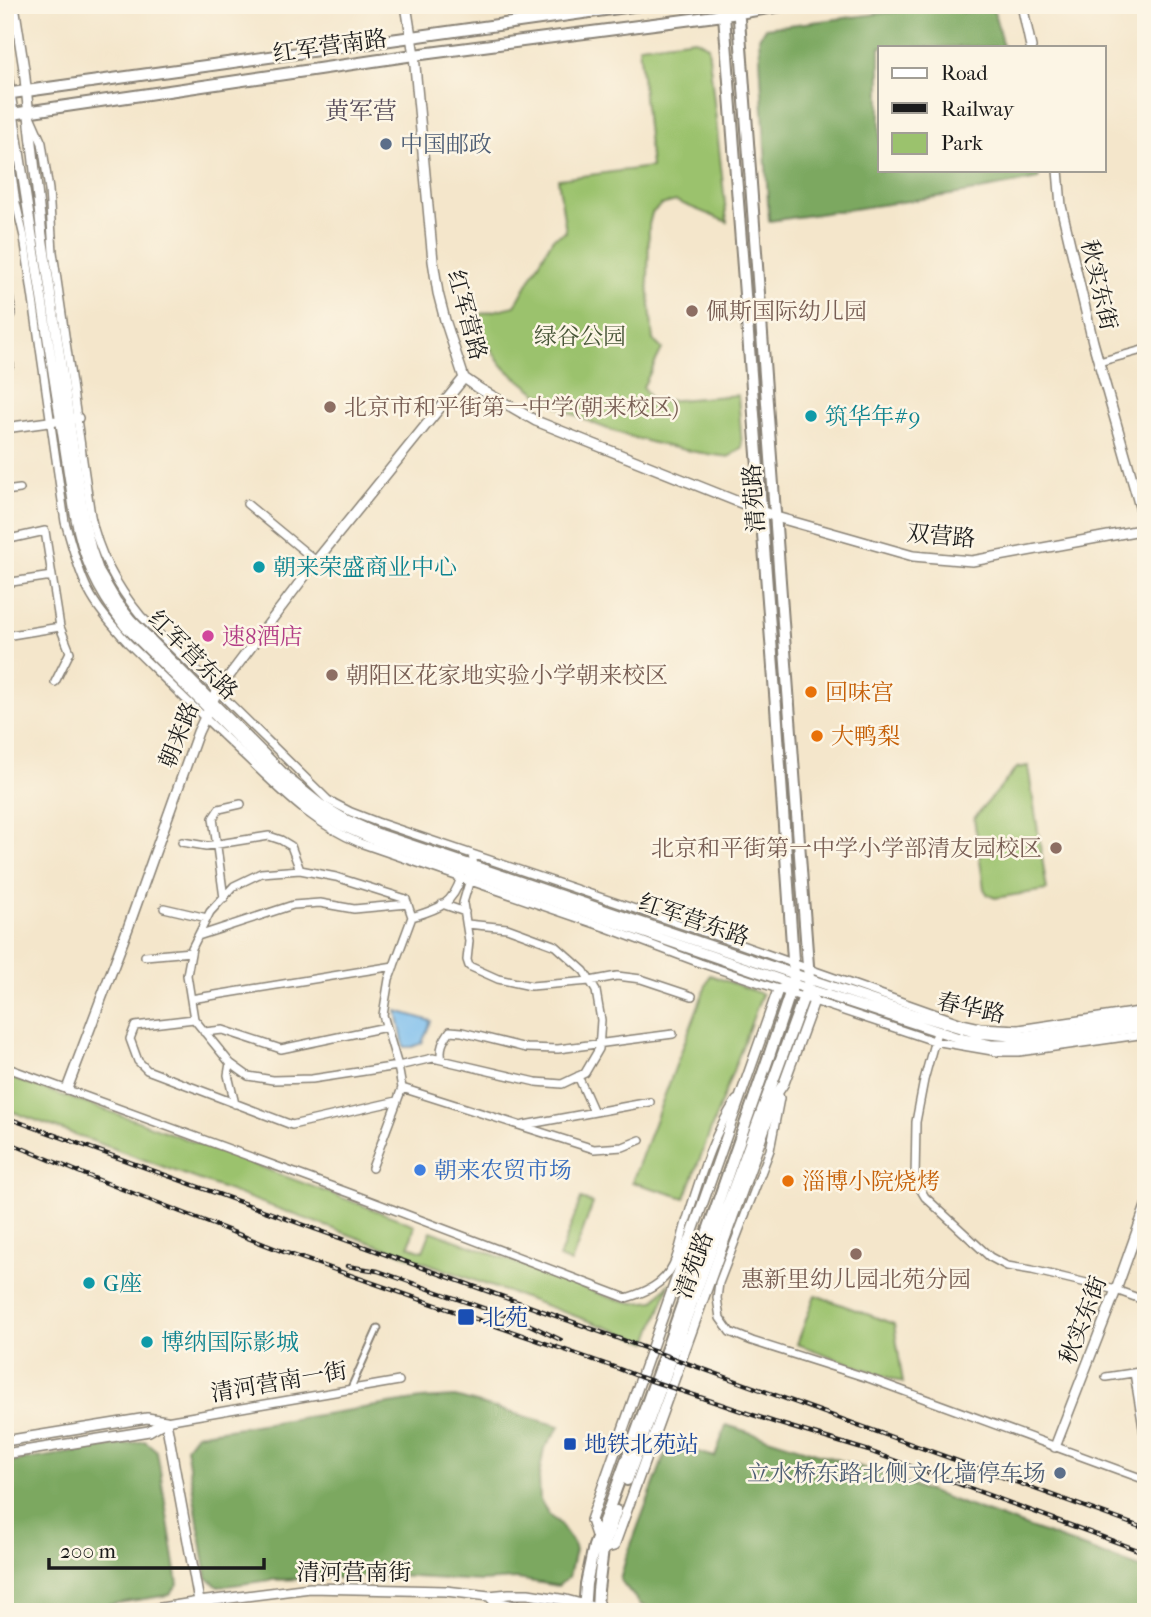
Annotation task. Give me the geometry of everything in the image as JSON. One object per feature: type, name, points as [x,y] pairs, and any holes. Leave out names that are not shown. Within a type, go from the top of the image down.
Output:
[{"type":"main road","name":"红军营南路","points":[[8,94],[640,5]]},
{"type":"main road","name":"红军营南路","points":[[9,114],[693,13],[787,5]]},
{"type":"main road","name":"清苑路","points":[[597,1610],[603,1549],[808,987],[738,9]]},
{"type":"main road","name":"清苑路","points":[[584,1608],[586,1584],[597,1538],[770,1053],[790,981],[776,705],[721,10]]},
{"type":"main road","points":[[442,33],[439,43],[444,51]]},
{"type":"main road","points":[[372,43],[375,60]]},
{"type":"main road","points":[[50,88],[53,107]]},
{"type":"street","name":"红军营东路","points":[[14,5],[41,236],[69,419],[78,531],[86,562],[107,603],[125,626],[286,786],[314,810],[342,826],[374,840],[808,987]]},
{"type":"street","name":"红军营路","points":[[406,5],[414,55],[432,261],[445,320],[464,378],[536,421],[776,517]]},
{"type":"street","points":[[1022,5],[1031,46]]},
{"type":"street","name":"红军营东路","points":[[5,61],[9,114],[69,419]]},
{"type":"street","points":[[9,114],[8,145],[16,203],[24,237],[65,522],[73,551],[88,590],[121,636],[208,710]]},
{"type":"street","name":"秋实东街","points":[[1058,172],[1060,206],[1099,362],[1146,529]]},
{"type":"street","points":[[5,318],[12,314],[6,277]]},
{"type":"street","points":[[1099,362],[1146,349]]},
{"type":"street","name":"朝来路","points":[[67,1088],[217,692],[316,561],[464,378]]},
{"type":"street","points":[[5,428],[69,419],[97,540],[107,566],[123,594],[141,616],[328,800],[377,822],[736,943],[790,981]]},
{"type":"street","points":[[5,491],[20,489]]},
{"type":"street","points":[[247,504],[316,561]]},
{"type":"street","name":"双营路","points":[[776,517],[913,556],[972,561],[1146,529]]},
{"type":"street","points":[[5,540],[45,531],[60,627],[70,652],[55,682]]},
{"type":"street","points":[[5,583],[52,576]]},
{"type":"street","points":[[5,636],[60,627]]},
{"type":"street","points":[[224,898],[213,818],[219,809],[241,804]]},
{"type":"street","points":[[182,842],[206,846],[269,836],[291,846],[300,870]]},
{"type":"street","points":[[472,854],[463,903],[469,941],[469,966],[498,979],[531,986],[617,976],[641,979],[692,996]]},
{"type":"street","points":[[372,1168],[402,1088],[398,1066],[383,1015],[389,979],[412,917],[406,899],[336,877],[300,870],[261,873],[234,886],[210,912],[191,952],[187,975],[194,1019],[230,1063],[248,1076],[273,1080],[312,1079],[398,1066],[433,1058],[536,1083],[562,1084],[585,1073],[599,1049],[601,1020],[596,991],[584,971],[556,946],[507,928],[467,924]]},
{"type":"street","points":[[467,872],[700,962],[790,981],[935,1036],[998,1052],[1019,1052],[1146,1034]]},
{"type":"street","points":[[412,917],[431,911],[452,899],[467,872]]},
{"type":"street","points":[[198,936],[293,905],[320,903],[354,909],[408,904]]},
{"type":"street","points":[[442,905],[464,912]]},
{"type":"street","points":[[163,908],[207,918]]},
{"type":"street","points":[[145,956],[191,952]]},
{"type":"street","points":[[191,999],[394,966]]},
{"type":"street","name":"清苑路","points":[[597,1538],[591,1520],[743,1090],[790,981]]},
{"type":"street","points":[[808,987],[980,1027],[999,1029],[1032,1028],[1146,1010]]},
{"type":"street","name":"清苑路","points":[[603,1549],[614,1546],[778,1091],[784,1083],[808,987]]},
{"type":"street","name":"春华路","points":[[808,987],[988,1035],[1025,1036],[1146,1017]]},
{"type":"street","name":"春华路","points":[[808,987],[935,1036],[975,1042],[1020,1045],[1146,1026]]},
{"type":"street","points":[[194,1019],[135,1026],[130,1039],[138,1061],[147,1070],[292,1125],[397,1101]]},
{"type":"street","points":[[204,1032],[223,1030],[281,1049],[386,1027]]},
{"type":"street","points":[[442,1060],[440,1053],[443,1041],[450,1031],[462,1031],[526,1048],[558,1049],[673,1034]]},
{"type":"street","points":[[935,1036],[916,1122],[915,1180],[925,1197],[990,1257],[1007,1266],[1116,1290],[1146,1301]]},
{"type":"street","points":[[5,1067],[626,1298],[646,1292],[658,1283],[672,1266],[723,1120],[770,1053]]},
{"type":"street","points":[[230,1063],[228,1074],[235,1104]]},
{"type":"street","points":[[778,1067],[780,1098],[770,1150],[719,1283],[717,1298],[720,1318],[730,1332],[871,1379],[1146,1480]]},
{"type":"street","points":[[578,1076],[594,1112]]},
{"type":"street","points":[[402,1088],[594,1149],[624,1147],[640,1140]]},
{"type":"street","points":[[521,1126],[650,1102]]},
{"type":"street","name":"秋实东街","points":[[1055,1447],[1146,1206]]},
{"type":"street","points":[[350,1390],[378,1328]]},
{"type":"street","points":[[1106,1377],[1146,1371]]},
{"type":"street","points":[[1134,1373],[1146,1446]]},
{"type":"street","name":"清河营南一街","points":[[5,1441],[147,1419],[166,1421],[399,1381]]},
{"type":"street","points":[[166,1421],[200,1607]]},
{"type":"street","name":"清河营南一街","points":[[5,1454],[149,1431],[166,1421]]},
{"type":"street","name":"清河营南街","points":[[136,1612],[200,1607],[310,1588],[446,1591],[489,1596],[528,1594],[612,1612]]},
{"type":"street","name":"清河营南街","points":[[489,1596],[495,1602],[545,1612]]},
{"type":"green space","points":[[948,5],[962,5],[963,12],[993,7],[1003,46],[878,46],[878,172],[1037,172],[1039,179],[964,193],[769,221],[759,38],[765,28]]},
{"type":"green space","name":"绿谷公园","points":[[695,39],[708,46],[727,222],[676,201],[661,205],[652,213],[649,225],[648,282],[653,340],[662,349],[643,387],[652,402],[738,395],[742,447],[729,457],[675,448],[621,434],[569,412],[505,369],[472,316],[515,306],[553,238],[566,232],[558,179],[651,167],[639,46]]},
{"type":"green space","points":[[1028,766],[1047,890],[995,898],[988,895],[984,889],[974,818],[1017,768]]},
{"type":"green space","points":[[710,975],[762,994],[685,1198],[632,1182]]},
{"type":"green space","points":[[5,1076],[135,1120],[415,1225],[409,1246],[423,1251],[431,1231],[611,1298],[635,1303],[654,1301],[670,1283],[648,1342],[5,1109]]},
{"type":"green space","points":[[581,1199],[593,1203],[571,1263],[559,1258]]},
{"type":"green space","points":[[815,1295],[894,1324],[903,1383],[797,1344]]},
{"type":"green space","points":[[455,1397],[560,1426],[544,1449],[539,1476],[540,1500],[572,1541],[575,1550],[569,1577],[558,1586],[517,1579],[481,1581],[396,1576],[271,1580],[218,1587],[207,1578],[186,1447],[196,1434],[421,1399]]},
{"type":"green space","points":[[726,1425],[864,1468],[1146,1570],[1146,1612],[663,1612],[641,1605],[620,1580],[669,1444],[715,1457]]},
{"type":"green space","points":[[145,1441],[157,1451],[178,1584],[169,1595],[61,1612],[5,1612],[5,1463]]},
{"type":"water","points":[[397,1011],[431,1021],[422,1043],[404,1047]]},
{"type":"railway","points":[[5,1117],[1146,1529]]},
{"type":"railway","points":[[5,1141],[284,1252],[640,1377],[869,1451],[1146,1553]]},
{"type":"railway","points":[[347,1266],[378,1271],[528,1324],[561,1340]]},
{"type":"place","name":"中国邮政","points":[[386,144]]},
{"type":"place","name":"佩斯国际幼儿园","points":[[692,311]]},
{"type":"place","name":"北京市和平街第一中学(朝来校区)","points":[[330,407]]},
{"type":"place","name":"筑华年#9","points":[[811,416]]},
{"type":"place","name":"朝来荣盛商业中心","points":[[259,567]]},
{"type":"place","name":"速8酒店","points":[[208,636]]},
{"type":"place","name":"朝阳区花家地实验小学朝来校区","points":[[332,675]]},
{"type":"place","name":"回味宫","points":[[811,692]]},
{"type":"place","name":"大鸭梨","points":[[817,736]]},
{"type":"place","name":"北京和平街第一中学小学部清友园校区","points":[[1056,848]]},
{"type":"place","name":"朝来农贸市场","points":[[420,1170]]},
{"type":"place","name":"淄博小院烧烤","points":[[788,1181]]},
{"type":"place","name":"惠新里幼儿园北苑分园","points":[[856,1254]]},
{"type":"place","name":"G座","points":[[89,1283]]},
{"type":"place","name":"北苑","points":[[466,1317]]},
{"type":"place","name":"博纳国际影城","points":[[147,1342]]},
{"type":"place","name":"地铁北苑站","points":[[570,1444]]},
{"type":"place","name":"立水桥东路北侧文化墙停车场","points":[[1060,1473]]},
{"type":"district","name":"黄军营","points":[[361,111]]}]
